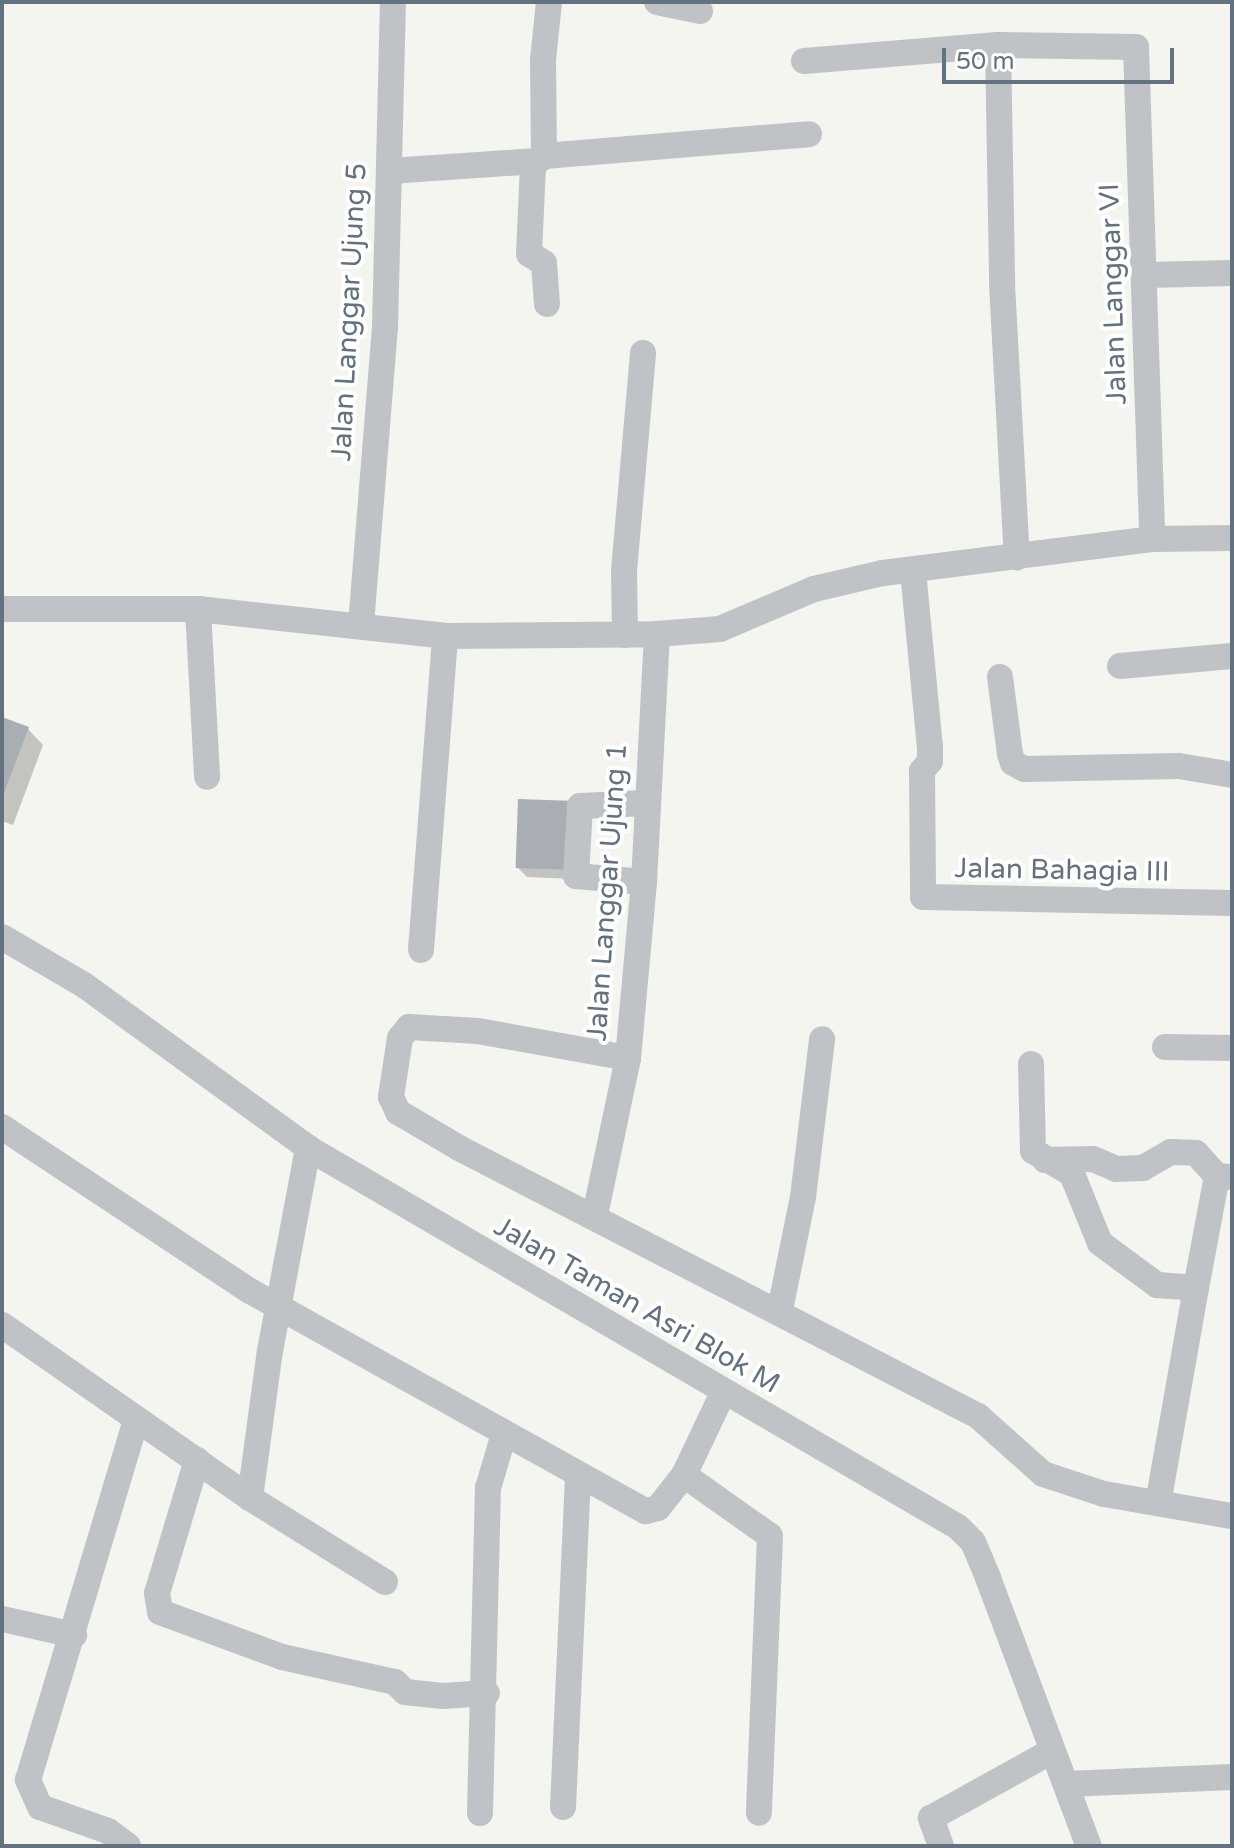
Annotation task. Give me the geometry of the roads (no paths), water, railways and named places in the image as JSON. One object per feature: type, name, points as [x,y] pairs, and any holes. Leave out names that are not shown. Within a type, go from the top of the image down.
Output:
[{"type":"street","name":"Jalan Langgar Ujung 5","points":[[361,625],[385,328],[393,2]]},
{"type":"street","points":[[547,304],[544,263],[529,254],[540,158],[543,60],[549,2]]},
{"type":"street","points":[[657,2],[700,11]]},
{"type":"street","points":[[804,61],[998,45],[1002,284],[1017,558]]},
{"type":"street","name":"Jalan Langgar VI","points":[[998,45],[1136,47],[1146,275],[1152,539]]},
{"type":"street","points":[[390,171],[809,134]]},
{"type":"street","points":[[1146,275],[1232,273]]},
{"type":"street","points":[[625,635],[624,571],[643,353]]},
{"type":"street","points":[[2,609],[198,609],[445,636],[657,634],[720,629],[814,589],[913,571],[1152,539],[1232,538]]},
{"type":"street","name":"Jalan Bahagia III","points":[[913,571],[930,746],[930,761],[922,771],[920,890],[930,900],[1232,903]]},
{"type":"street","points":[[198,609],[207,777]]},
{"type":"street","name":"Jalan Langgar Ujung 1","points":[[595,1215],[459,1148],[392,1105],[400,1038],[409,1027],[478,1031],[628,1058],[644,882],[645,803],[657,634]]},
{"type":"street","points":[[421,950],[445,636]]},
{"type":"street","points":[[1120,666],[1232,656]]},
{"type":"street","points":[[1000,677],[1010,754],[1013,763],[1025,769],[1179,766],[1232,775]]},
{"type":"street","points":[[644,882],[576,876],[580,806],[645,803]]},
{"type":"street","name":"Jalan Taman Asri Blok M","points":[[2,937],[84,985],[308,1148],[723,1393],[940,1516],[973,1542],[1089,1846]]},
{"type":"street","points":[[780,1310],[803,1197],[822,1039]]},
{"type":"street","points":[[1165,1047],[1232,1048]]},
{"type":"street","points":[[628,1058],[595,1215],[639,1245],[780,1310],[978,1416],[1043,1474],[1063,1484],[1232,1516]]},
{"type":"street","points":[[1031,1064],[1033,1151],[1042,1160],[1072,1174],[1100,1243],[1157,1285],[1196,1288]]},
{"type":"street","points":[[2,1127],[278,1306],[578,1476],[653,1511],[684,1475],[723,1393]]},
{"type":"street","points":[[250,1498],[278,1306],[308,1148]]},
{"type":"street","points":[[1042,1160],[1093,1159],[1116,1169],[1143,1168],[1171,1152],[1196,1153],[1224,1176],[1196,1288],[1158,1503]]},
{"type":"street","points":[[2,1325],[250,1498],[385,1582]]},
{"type":"street","points":[[128,1846],[108,1831],[40,1807],[30,1792],[28,1780],[74,1635],[136,1419]]},
{"type":"street","points":[[480,1813],[487,1693],[488,1488],[504,1434]]},
{"type":"street","points":[[197,1460],[157,1593],[160,1612],[282,1657],[395,1682],[405,1692],[443,1696],[487,1693]]},
{"type":"street","points":[[684,1475],[770,1536],[759,1813]]},
{"type":"street","points":[[563,1807],[578,1476]]},
{"type":"street","points":[[2,1619],[74,1635]]},
{"type":"street","points":[[941,1846],[931,1818],[1052,1751]]},
{"type":"street","points":[[1066,1784],[1232,1777]]}]
